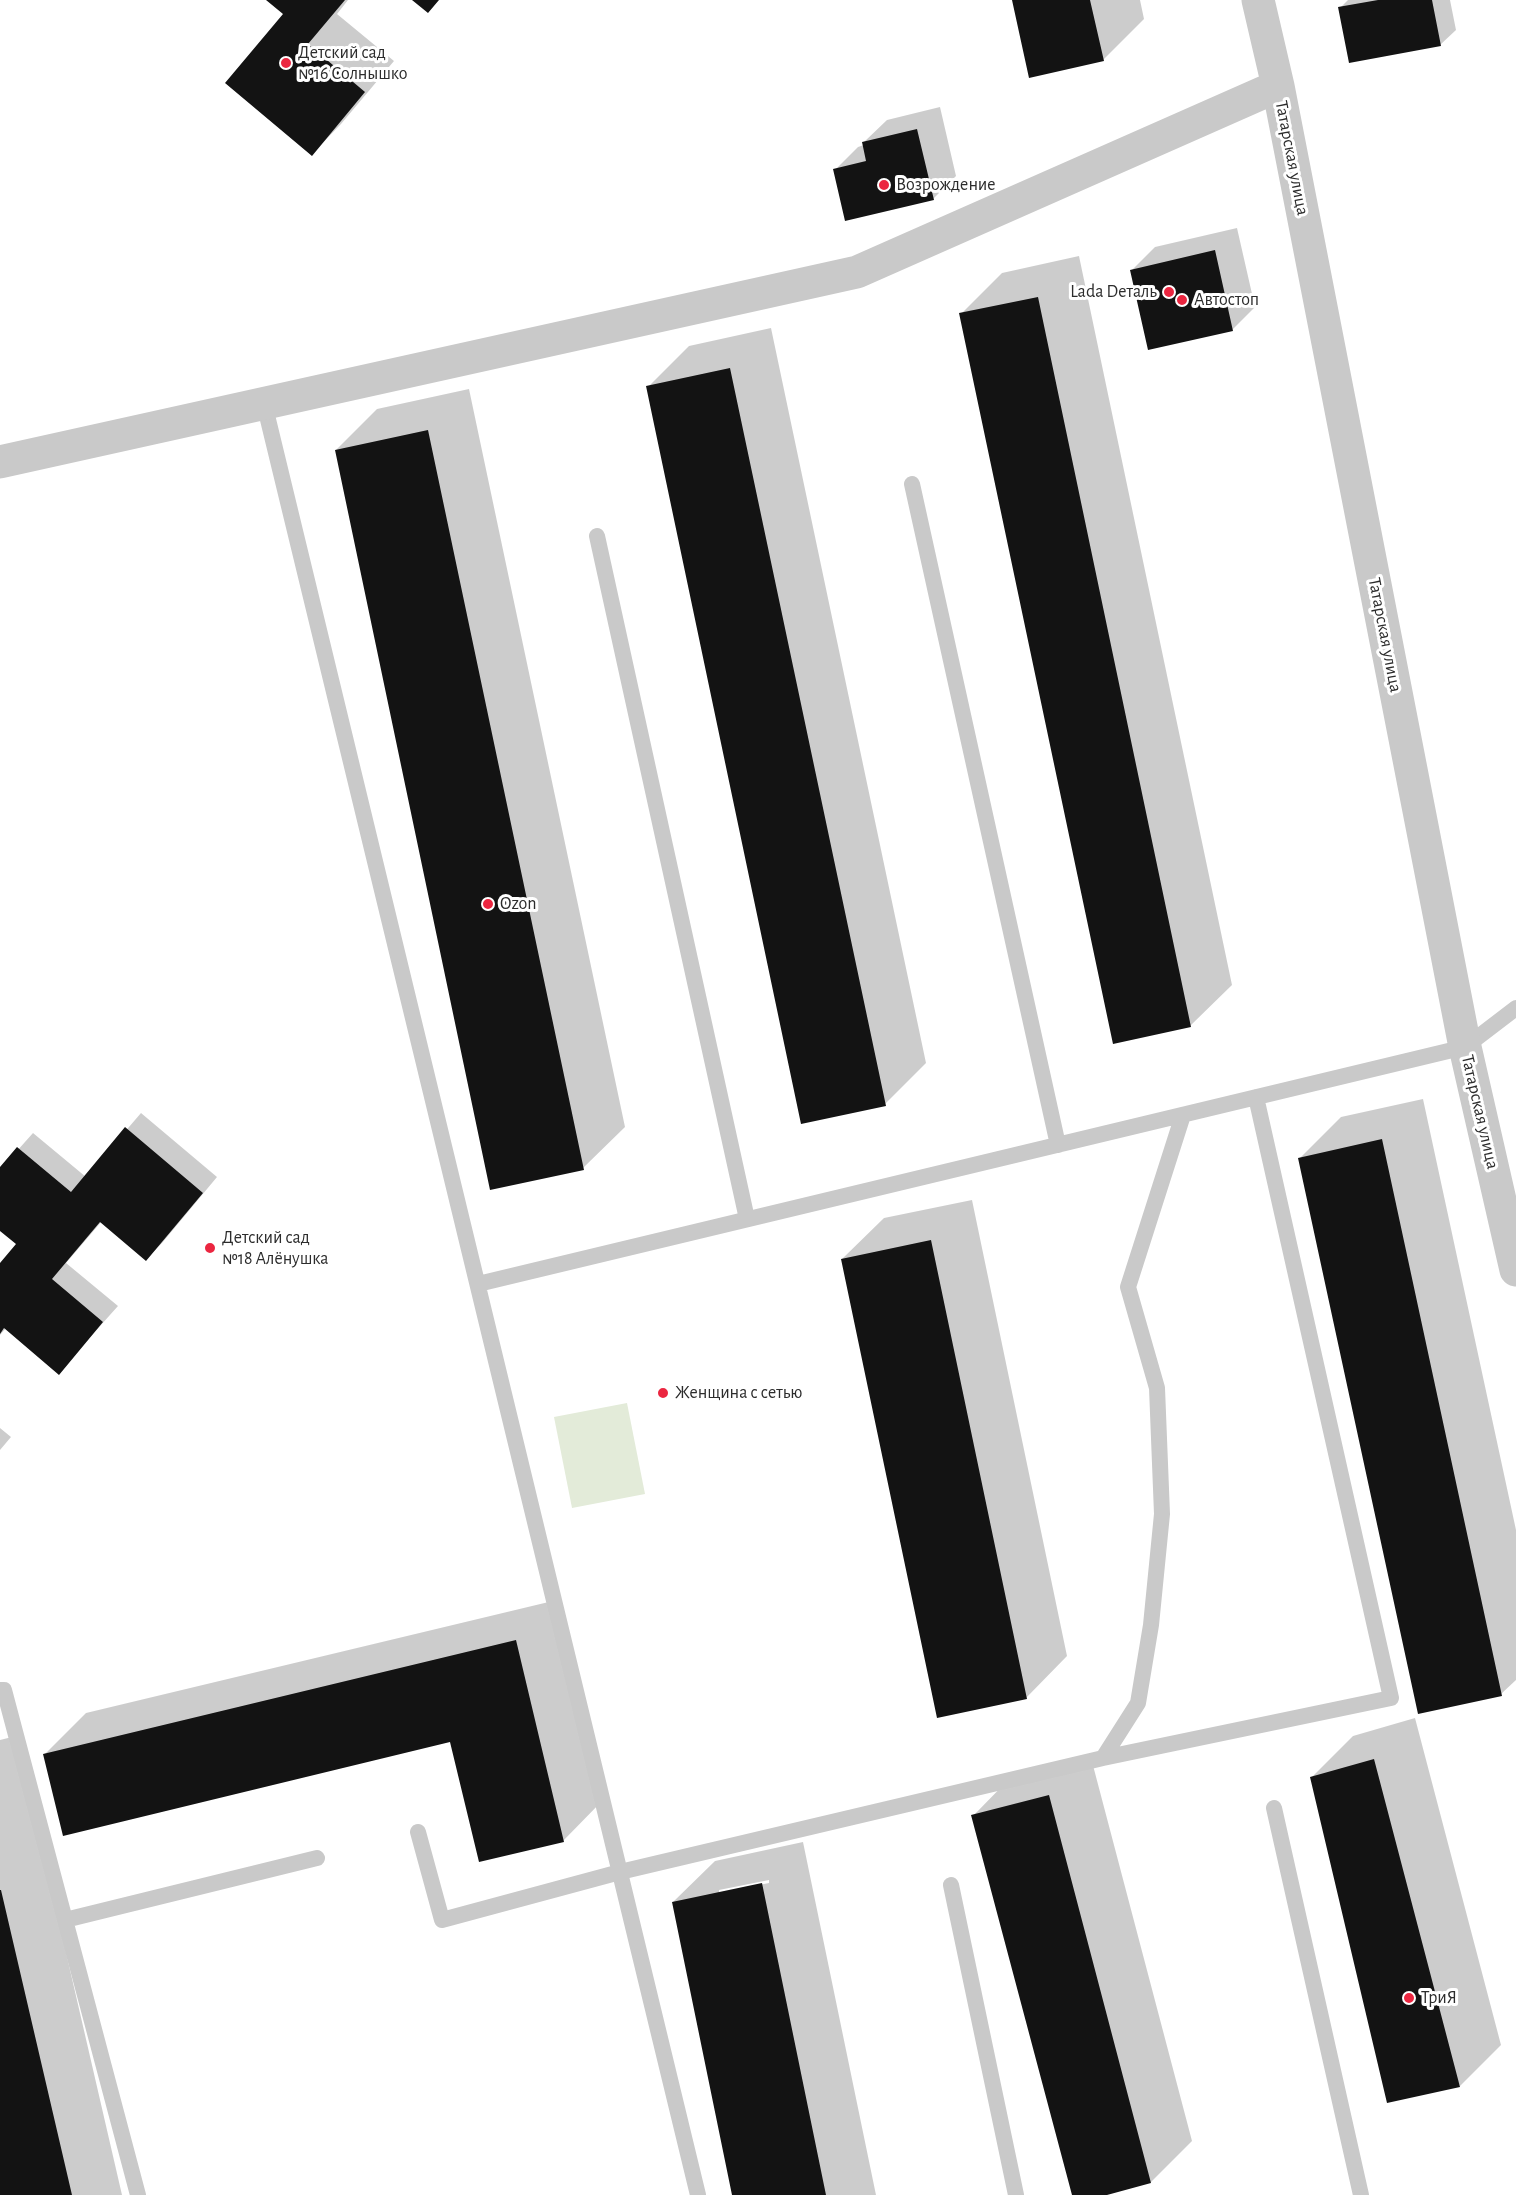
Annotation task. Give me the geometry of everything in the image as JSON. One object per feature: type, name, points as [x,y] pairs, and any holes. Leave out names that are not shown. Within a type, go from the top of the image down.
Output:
[{"type":"street","name":"Татарская улица","points":[[1257,0],[1278,86],[1465,1047],[1516,1270]]},
{"type":"street","points":[[0,462],[857,272],[1278,86]]},
{"type":"lane","points":[[264,403],[698,2195]]},
{"type":"lane","points":[[912,484],[1058,1145]]},
{"type":"lane","points":[[597,536],[747,1220]]},
{"type":"lane","points":[[477,1284],[1465,1047],[1516,1008]]},
{"type":"lane","points":[[418,1832],[442,1920],[620,1872],[1103,1758],[1391,1698],[1256,1098]]},
{"type":"lane","points":[[1103,1758],[1138,1703],[1151,1625],[1162,1514],[1157,1388],[1128,1287],[1183,1115]]},
{"type":"lane","points":[[0,1690],[4,1690],[138,2195]]},
{"type":"lane","points":[[1274,1808],[1361,2195]]},
{"type":"lane","points":[[65,1920],[317,1858]]},
{"type":"lane","points":[[951,1885],[1016,2195]]},
{"type":"green space","points":[[627,1403],[645,1494],[572,1508],[554,1417]]},
{"type":"building","name":"Детский сад №16 Солнышко","points":[[266,0],[345,0],[308,44],[365,92],[312,156],[225,83],[283,14]]},
{"type":"building","name":"Детский сад №16 Солнышко","points":[[412,0],[439,0],[428,13]]},
{"type":"building","points":[[1012,0],[1090,0],[1104,61],[1029,78]]},
{"type":"building","points":[[1378,0],[1432,0],[1441,46],[1349,63],[1338,7]]},
{"type":"building","name":"Возрождение","points":[[917,129],[934,200],[845,221],[833,169],[866,161],[862,142]]},
{"type":"building","name":"Автостоп","points":[[1215,250],[1233,331],[1148,350],[1130,270]]},
{"type":"building","points":[[1038,297],[1191,1027],[1113,1044],[959,313]]},
{"type":"building","points":[[730,368],[886,1106],[801,1124],[646,386]]},
{"type":"building","points":[[428,430],[584,1170],[490,1190],[335,450]]},
{"type":"building","points":[[125,1127],[203,1193],[146,1261],[100,1222],[52,1279],[103,1322],[59,1375],[4,1328],[0,1334],[0,1263],[16,1244],[0,1231],[0,1167],[17,1147],[71,1192]]},
{"type":"building","points":[[1382,1139],[1502,1696],[1418,1714],[1298,1158]]},
{"type":"building","points":[[931,1240],[1027,1699],[937,1718],[841,1259]]},
{"type":"building","points":[[516,1640],[564,1842],[479,1862],[450,1742],[63,1836],[43,1754]]},
{"type":"building","points":[[1374,1759],[1460,2087],[1387,2103],[1310,1777]]},
{"type":"building","points":[[1049,1795],[1151,2183],[1107,2195],[1072,2195],[971,1815]]},
{"type":"building","points":[[762,1883],[826,2195],[732,2195],[672,1902]]},
{"type":"building","points":[[1,1890],[72,2195],[0,2195]]},
{"type":"place","name":"Детский сад №16 Солнышко","points":[[286,63]]},
{"type":"place","name":"Возрождение","points":[[884,185]]},
{"type":"place","name":"Lada Dеталь","points":[[1169,292]]},
{"type":"place","name":"Автостоп","points":[[1182,300]]},
{"type":"place","name":"Ozon","points":[[488,904]]},
{"type":"place","name":"Детский сад №18 Алёнушка","points":[[210,1248]]},
{"type":"place","name":"Женщина с сетью","points":[[663,1393]]},
{"type":"place","name":"ТриЯ","points":[[1409,1998]]}]
